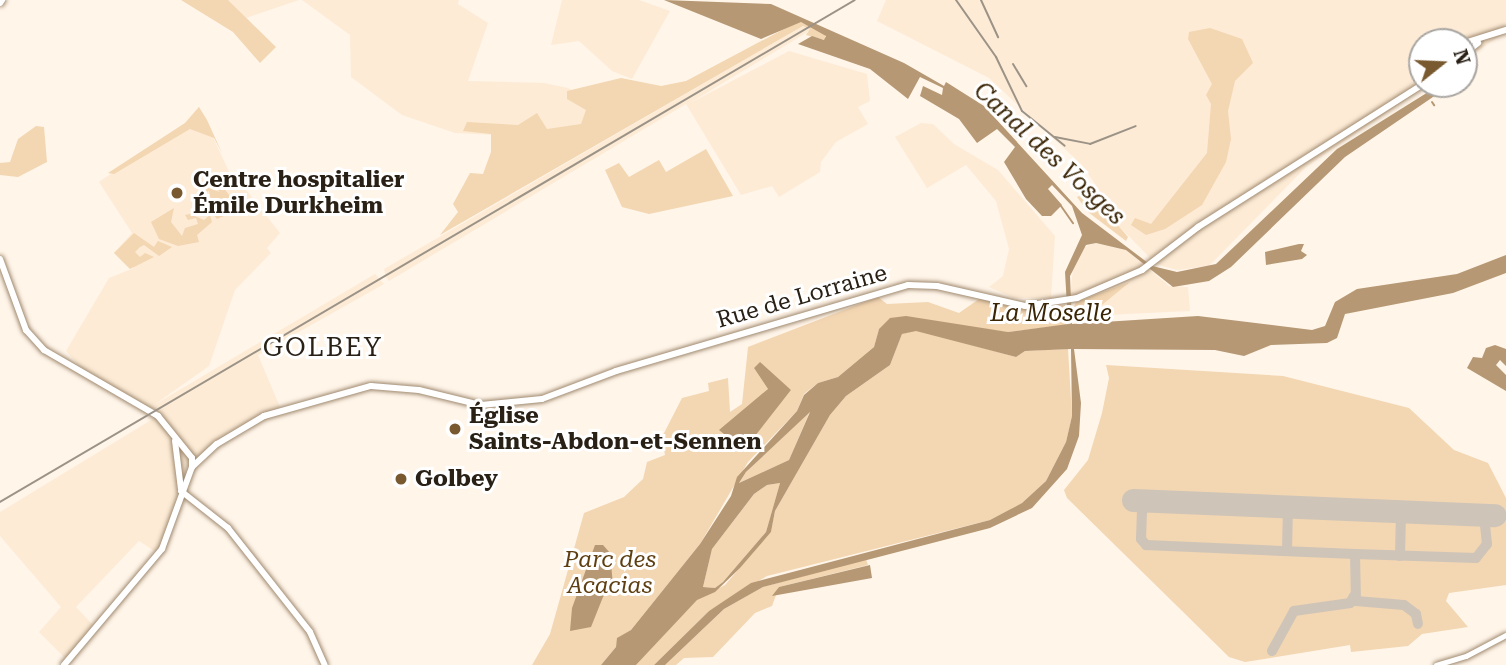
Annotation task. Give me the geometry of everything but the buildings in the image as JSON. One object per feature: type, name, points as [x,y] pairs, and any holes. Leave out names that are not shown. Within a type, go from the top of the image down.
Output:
[{"type":"main road","points":[[1478,42],[1506,30]]},
{"type":"main road","name":"Rue de Lorraine","points":[[211,449],[264,416],[361,388],[419,390],[470,403],[500,406],[548,398],[623,368],[908,285],[937,286],[1025,306],[1059,303],[1077,298],[1145,268],[1198,227],[1408,94]]},
{"type":"main road","points":[[0,259],[16,313],[44,349],[162,419],[190,454],[192,467]]},
{"type":"main road","points":[[174,436],[180,459],[181,491],[228,528],[310,632],[326,665]]},
{"type":"main road","points":[[180,459],[211,449]]},
{"type":"main road","points":[[66,663],[162,549],[192,467],[211,449]]},
{"type":"main road","points":[[180,459],[192,467]]},
{"type":"street","points":[[1436,665],[1459,659],[1506,635]]},
{"type":"shaded area","points":[[228,0],[299,0],[246,18]]},
{"type":"shaded area","points":[[302,0],[459,0],[458,4],[488,23],[468,81],[544,83],[568,88],[591,101],[592,124],[554,138],[455,133],[402,115],[351,77],[350,35]]},
{"type":"shaded area","points":[[562,0],[639,0],[670,11],[632,79],[612,71],[579,41],[551,45]]},
{"type":"shaded area","points":[[664,0],[771,4],[904,63],[944,86],[946,82],[984,106],[1082,213],[1152,266],[1177,272],[1216,264],[1337,149],[1419,98],[1431,98],[1345,157],[1231,267],[1209,281],[1173,287],[1126,250],[1096,243],[1086,245],[1070,276],[1072,324],[1198,316],[1312,330],[1325,326],[1335,302],[1357,289],[1457,274],[1506,255],[1506,273],[1453,293],[1345,314],[1337,338],[1327,343],[1271,345],[1244,356],[1215,350],[1074,349],[1081,403],[1079,436],[1067,469],[1032,508],[990,528],[763,587],[724,609],[665,665],[654,665],[709,611],[751,583],[990,520],[1022,503],[1046,481],[1066,442],[1072,416],[1071,349],[1025,351],[1016,357],[916,331],[902,334],[890,365],[846,396],[830,415],[775,511],[771,532],[740,568],[715,592],[697,600],[636,665],[601,665],[616,647],[617,638],[631,630],[700,544],[731,496],[737,477],[797,411],[804,395],[818,383],[838,377],[874,347],[879,329],[890,318],[906,316],[1008,332],[1068,324],[1065,272],[1082,235],[1072,206],[1052,185],[1048,189],[1062,205],[1051,216],[1042,216],[1026,199],[1004,162],[1015,147],[997,129],[977,143],[959,119],[920,96],[923,86],[942,95],[943,88],[920,77],[908,99],[870,69],[798,44],[812,36],[824,40],[826,36],[801,22],[761,39]],"holes":[[[810,412],[789,460],[739,483],[746,472]],[[780,483],[766,532],[723,582],[715,588],[703,587],[712,549],[754,494],[767,485]]]},
{"type":"shaded area","points":[[886,0],[1506,0],[1506,32],[1478,51],[1478,28],[1408,28],[1408,98],[1306,167],[1209,266],[1177,270],[1156,264],[1111,218],[1115,213],[1082,165],[989,78],[877,21]]},
{"type":"shaded area","points":[[803,26],[811,30],[690,103],[789,51],[867,74],[870,101],[858,107],[868,124],[836,142],[821,162],[820,172],[779,197],[772,186],[741,195],[686,104],[389,281],[386,277],[384,269]]},
{"type":"shaded area","points":[[199,107],[232,178],[236,177],[280,233],[267,248],[271,253],[235,290],[209,366],[154,405],[375,274],[384,284],[258,355],[280,407],[188,461],[165,537],[156,552],[139,541],[76,607],[93,625],[66,659],[39,632],[61,607],[0,536],[0,512],[161,414],[80,367],[66,351],[109,278],[134,268],[114,253],[132,233],[99,182],[185,123]]},
{"type":"shaded area","points":[[921,123],[933,124],[954,144],[998,170],[1055,236],[1051,298],[1014,298],[989,287],[1003,276],[1009,249],[996,201],[966,165],[927,188],[895,137]]},
{"type":"shaded area","points":[[1095,243],[1126,249],[1169,286],[1188,287],[1190,311],[1105,315],[1100,307],[1130,282],[1069,304],[1074,260],[1082,248]]},
{"type":"shaded area","points":[[1304,244],[1301,251],[1307,255],[1302,259],[1266,265],[1265,252]]},
{"type":"shaded area","points":[[1495,345],[1506,349],[1506,366],[1500,360],[1496,365],[1506,375],[1506,391],[1467,368],[1473,357],[1482,358],[1486,348]]},
{"type":"shaded area","points":[[760,362],[791,390],[748,445],[734,442],[719,430],[768,389],[754,368]]},
{"type":"shaded area","points":[[595,545],[603,545],[610,553],[613,585],[603,597],[591,627],[570,631],[572,608]]},
{"type":"shaded area","points":[[870,565],[872,578],[772,596],[779,587]]},
{"type":"green space","points":[[181,0],[228,0],[276,47],[260,63],[233,32]]},
{"type":"green space","points":[[799,21],[825,33],[825,40],[806,35],[810,29],[803,26],[440,235],[458,212],[453,204],[470,173],[483,174],[491,152],[491,134],[463,131],[467,122],[518,125],[537,113],[547,129],[581,124],[586,110],[567,99],[567,91],[621,78],[661,86],[686,81]]},
{"type":"green space","points":[[1210,28],[1242,39],[1253,63],[1235,81],[1228,111],[1231,139],[1226,162],[1202,205],[1165,229],[1146,235],[1131,225],[1135,218],[1151,224],[1207,153],[1211,104],[1206,95],[1212,84],[1188,39],[1189,32]]},
{"type":"green space","points":[[199,107],[222,153],[214,138],[190,129],[114,174],[108,173],[185,123]]},
{"type":"green space","points":[[36,126],[44,127],[47,162],[18,177],[0,175],[0,163],[10,162],[18,139]]},
{"type":"green space","points":[[706,149],[733,196],[649,214],[622,207],[605,170],[619,163],[629,177],[659,160],[666,172]]},
{"type":"green space","points":[[219,182],[233,200],[234,206],[224,200],[224,208],[237,210],[217,219],[203,201],[211,200],[209,191],[199,195],[208,188],[220,192],[213,186]]},
{"type":"green space","points":[[1089,191],[1128,237],[1126,241],[1088,212],[1077,197]]},
{"type":"green space","points":[[174,208],[171,222],[182,236],[185,228],[198,224],[196,218],[188,220],[185,215],[190,214],[204,220],[210,215],[212,222],[197,235],[199,242],[178,246],[159,239],[151,222]]},
{"type":"green space","points":[[134,233],[154,247],[158,241],[172,247],[159,256],[144,245],[140,247],[135,252],[140,257],[145,253],[154,257],[130,269],[114,253]]},
{"type":"green space","points":[[1130,282],[1096,310],[1074,307],[1076,302]]},
{"type":"green space","name":"Parc des Acacias","points":[[878,297],[887,304],[928,302],[959,313],[979,299],[1023,309],[1065,305],[1066,325],[1008,332],[976,328],[879,329],[874,347],[838,377],[818,383],[804,394],[797,411],[748,462],[700,544],[631,630],[618,638],[616,647],[601,665],[532,665],[550,634],[584,513],[624,497],[643,479],[647,462],[665,455],[662,437],[682,398],[709,391],[708,383],[728,378],[730,412],[742,404],[748,347]],"holes":[[[754,368],[791,390],[747,445],[768,389]]]},
{"type":"green space","points":[[916,330],[1016,357],[1025,351],[1068,349],[1072,416],[1066,442],[1046,481],[1022,503],[990,520],[767,576],[709,611],[654,665],[636,665],[697,599],[725,585],[771,532],[775,511],[830,415],[846,396],[890,365],[902,334]]},
{"type":"green space","points":[[1106,365],[1283,376],[1409,408],[1454,450],[1488,463],[1506,498],[1506,585],[1449,593],[1446,601],[1468,627],[1422,634],[1408,646],[1351,652],[1350,645],[1245,662],[1229,657],[1067,498],[1064,490],[1088,460],[1102,413],[1109,378]]},
{"type":"green space","points":[[810,411],[789,460],[739,483],[746,472]]},
{"type":"green space","points":[[780,483],[766,532],[723,582],[715,588],[703,587],[712,549],[754,494],[767,485]]},
{"type":"green space","points":[[866,559],[868,565],[779,587],[772,606],[755,613],[713,657],[684,658],[676,665],[665,665],[724,609],[763,587]]},
{"type":"waterway","points":[[1061,206],[1073,223]]},
{"type":"taxiway","points":[[1150,501],[1142,511],[1141,539],[1146,545],[1355,554],[1476,558],[1487,544],[1484,514]]},
{"type":"taxiway","points":[[1287,551],[1288,506]]},
{"type":"taxiway","points":[[1400,556],[1401,511]]},
{"type":"taxiway","points":[[1355,554],[1356,601],[1404,605],[1416,614],[1418,624]]},
{"type":"taxiway","points":[[1272,651],[1294,611],[1350,603],[1354,596]]},
{"type":"runway","points":[[1133,500],[1495,515]]},
{"type":"railway","points":[[0,502],[855,0]]},
{"type":"railway","points":[[956,0],[996,57],[1022,111],[1065,146]]},
{"type":"railway","points":[[981,0],[998,37]]},
{"type":"railway","points":[[1013,64],[1026,86]]},
{"type":"railway","points":[[1055,137],[1090,144],[1136,126]]},
{"type":"place","name":"Centre hospitalier Émile Durkheim","points":[[177,193]]},
{"type":"place","name":"Église Saints-Abdon-et-Sennen","points":[[455,429]]},
{"type":"place","name":"Golbey","points":[[401,479]]},
{"type":"district","name":"GOLBEY","points":[[323,348]]},
{"type":"water label","name":"Canal des Vosges","points":[[1049,154]]},
{"type":"water label","name":"La Moselle","points":[[1051,314]]}]
